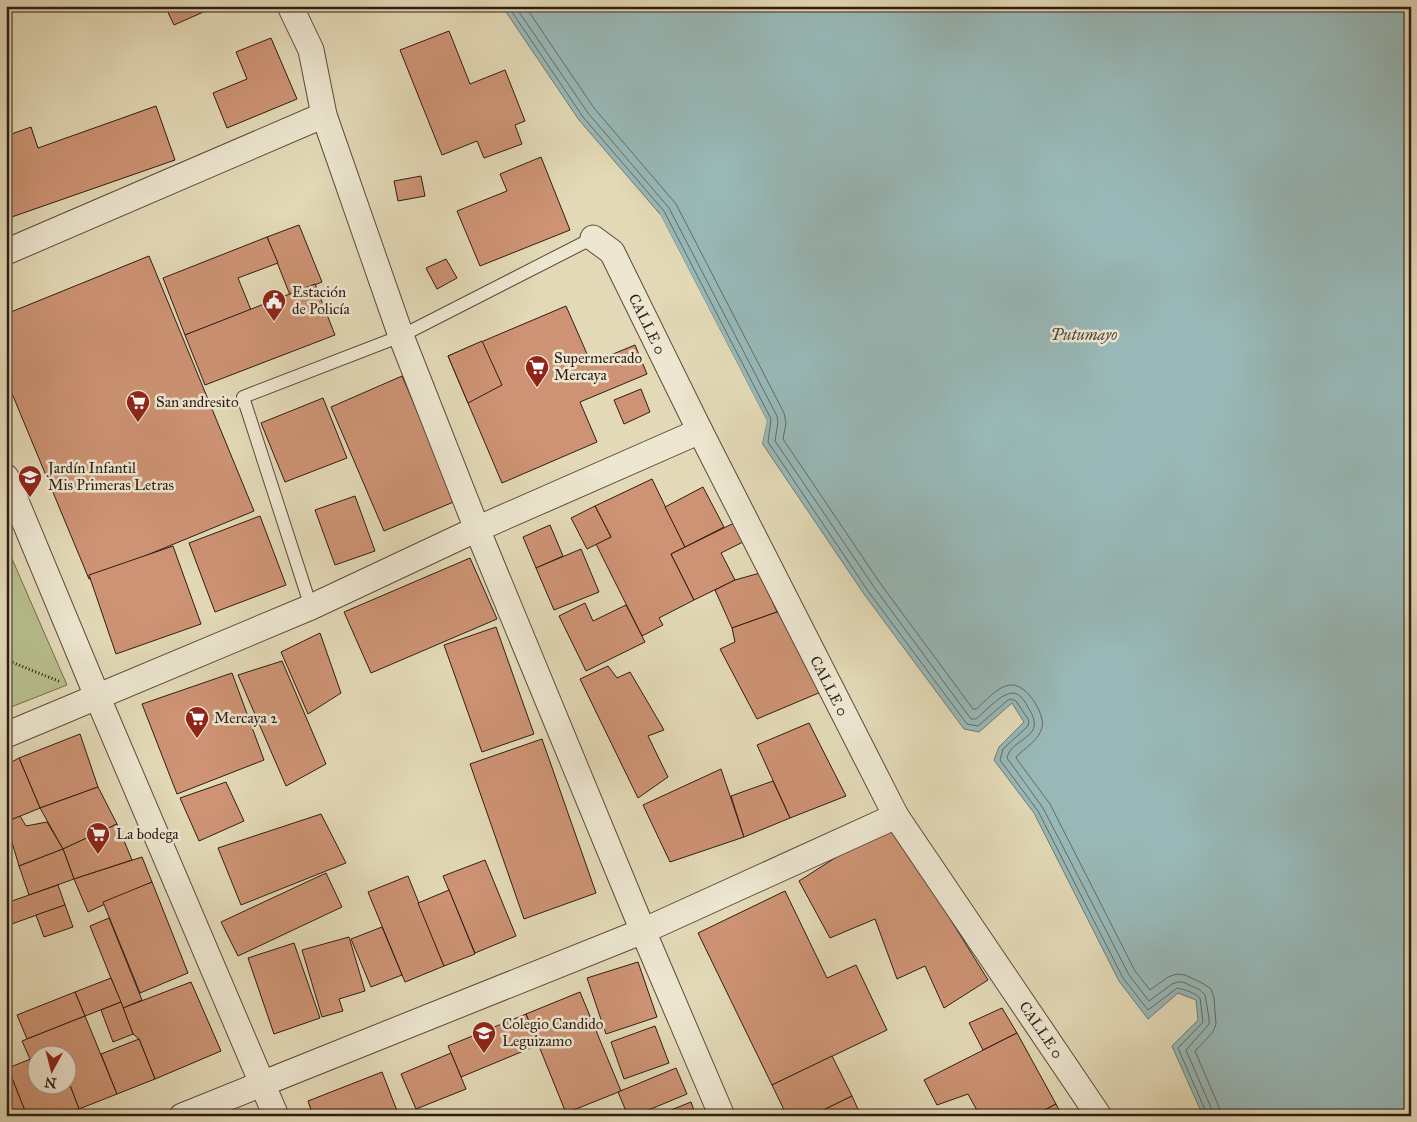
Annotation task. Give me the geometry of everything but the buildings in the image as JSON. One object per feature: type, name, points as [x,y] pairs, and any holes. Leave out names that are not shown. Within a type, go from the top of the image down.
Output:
[{"type":"street","points":[[290,6],[311,50],[324,115],[401,336],[477,529],[643,931],[722,1116]]},
{"type":"street","points":[[6,252],[324,115]]},
{"type":"street","name":"CALLE 0","points":[[593,238],[612,252],[700,431],[896,816],[1099,1116]]},
{"type":"street","points":[[6,734],[311,607],[477,529],[700,431]]},
{"type":"street","points":[[6,477],[276,1116]]},
{"type":"street","points":[[182,1116],[643,931],[896,816]]},
{"type":"lane","points":[[311,607],[244,397],[401,336],[593,238]]},
{"type":"path","points":[[6,660],[98,696]]},
{"type":"green space","points":[[6,545],[67,685],[6,709]]},
{"type":"water","name":"Putumayo","points":[[502,6],[1411,6],[1411,1116],[1203,1116],[1172,1046],[1198,1020],[1196,1000],[1178,993],[1148,1019],[1119,981],[1034,813],[994,760],[999,747],[1024,722],[1012,703],[979,732],[964,729],[864,594],[762,443],[767,421],[660,214],[579,120]]},
{"type":"pier","points":[[660,214],[767,421],[762,443],[760,442],[764,422],[657,215]]},
{"type":"place","name":"Estación de Policía","points":[[274,322]]},
{"type":"place","name":"Supermercado Mercaya","points":[[537,388]]},
{"type":"place","name":"San andresito","points":[[138,423]]},
{"type":"place","name":"Jardín Infantil Mis Primeras Letras","points":[[30,498]]},
{"type":"place","name":"Mercaya 2","points":[[197,739]]},
{"type":"place","name":"La bodega","points":[[98,855]]},
{"type":"place","name":"Colegio Candido Leguizamo","points":[[484,1054]]}]
